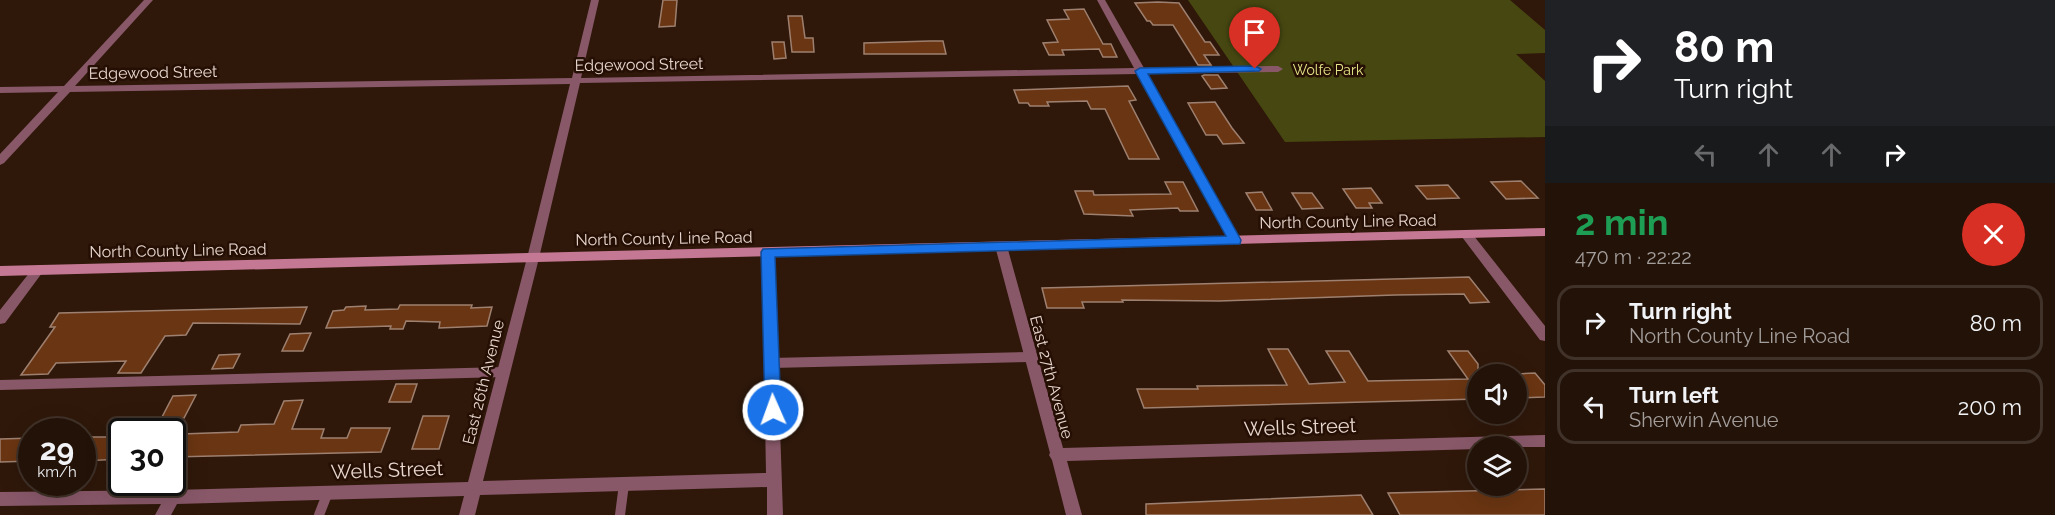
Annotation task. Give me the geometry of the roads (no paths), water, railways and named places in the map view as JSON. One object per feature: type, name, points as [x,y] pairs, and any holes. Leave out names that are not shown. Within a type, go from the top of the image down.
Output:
[{"type":"main road","name":"North County Line Road","points":[[0,271],[1545,232]]},
{"type":"street","points":[[0,161],[149,0]]},
{"type":"street","name":"East 26th Avenue","points":[[468,515],[578,79],[595,0]]},
{"type":"street","points":[[1101,0],[1235,240]]},
{"type":"street","name":"Edgewood Street","points":[[0,90],[1278,69]]},
{"type":"street","points":[[1466,234],[1545,336]]},
{"type":"street","name":"East 27th Avenue","points":[[1001,246],[1074,515]]},
{"type":"street","points":[[768,252],[775,515]]},
{"type":"street","points":[[0,319],[38,270]]},
{"type":"street","name":"Wells Street","points":[[1056,455],[1545,441]]},
{"type":"street","name":"Wells Street","points":[[0,499],[173,497],[775,480]]},
{"type":"street","points":[[164,515],[173,497]]},
{"type":"lane","points":[[771,363],[1030,357]]},
{"type":"lane","points":[[0,385],[504,372]]},
{"type":"lane","points":[[620,515],[624,484]]},
{"type":"lane","points":[[319,515],[328,492]]},
{"type":"park label","name":"Wolfe Park","points":[[1328,70]]}]
